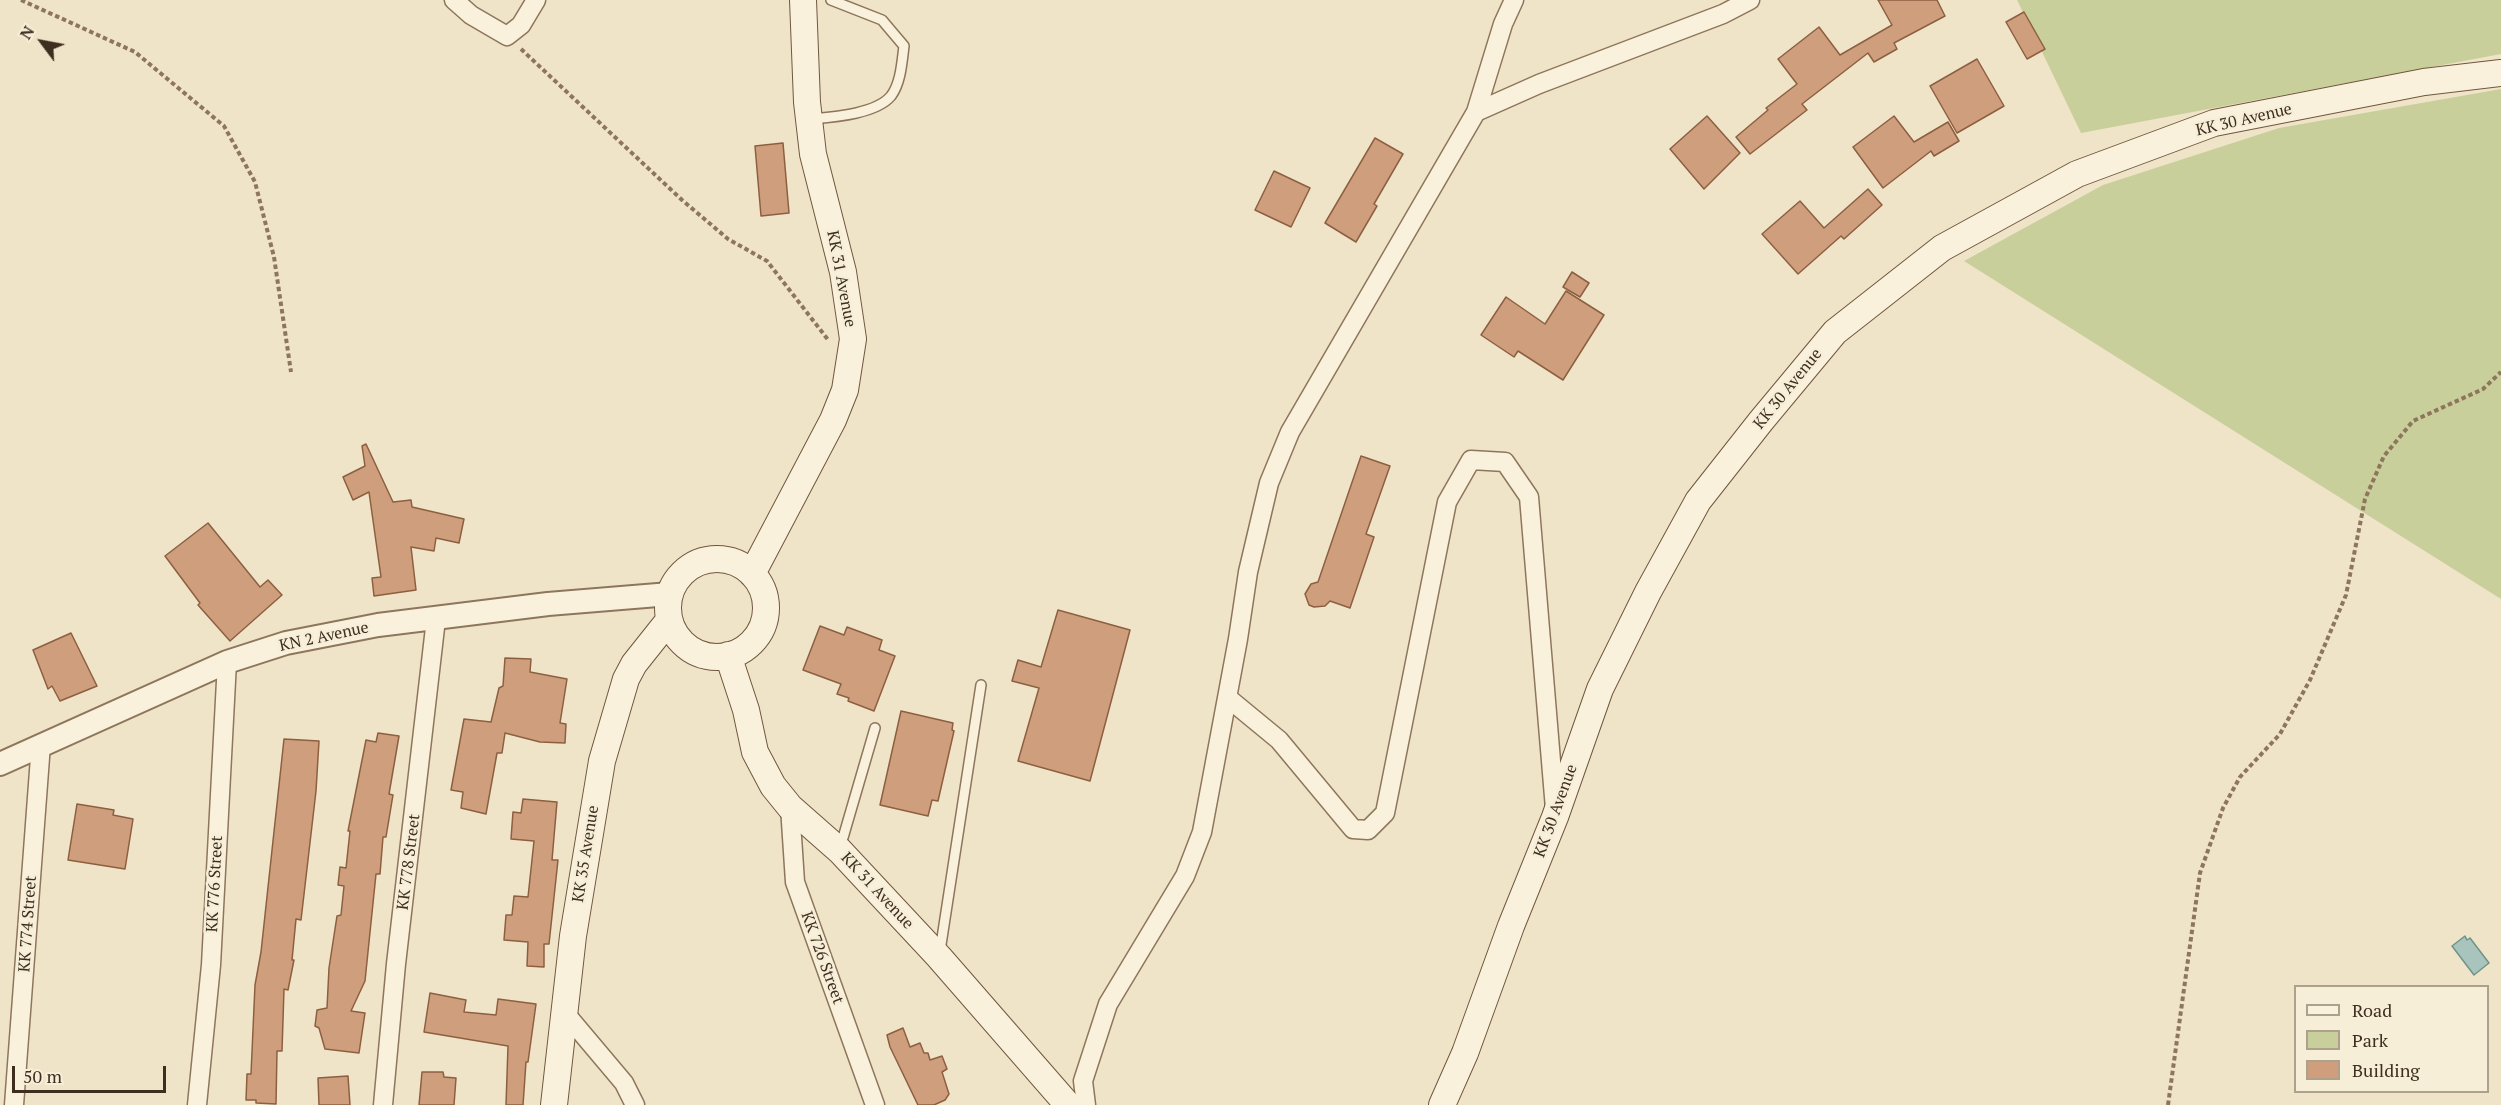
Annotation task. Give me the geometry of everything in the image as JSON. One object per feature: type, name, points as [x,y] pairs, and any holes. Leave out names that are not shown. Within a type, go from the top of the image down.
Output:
[{"type":"main road","name":"KK 31 Avenue","points":[[752,574],[833,420],[845,390],[853,339],[843,272],[813,154],[803,0]]},
{"type":"main road","name":"KK 30 Avenue","points":[[1442,1105],[1465,1053],[1511,926],[1555,817],[1600,689],[1648,592],[1698,501],[1835,332],[1942,248],[2078,174],[2214,123],[2424,82],[2501,74]]},
{"type":"main road","points":[[705,560],[730,560],[752,574],[765,596],[764,621],[751,643],[728,655],[703,655],[691,650],[681,642],[669,620],[670,594],[675,582],[683,572],[705,560]]},
{"type":"main road","name":"KK 35 Avenue","points":[[554,1105],[573,936],[597,788],[611,724],[634,664],[669,620]]},
{"type":"main road","name":"KK 31 Avenue","points":[[728,655],[761,767],[772,786],[790,807],[840,851],[939,957],[1068,1105]]},
{"type":"street","points":[[454,0],[471,15],[507,36],[521,25],[536,0]]},
{"type":"street","points":[[1086,1105],[1083,1081],[1108,1004],[1185,876],[1202,832],[1228,698],[1248,572],[1269,483],[1286,442],[1476,112],[1503,24],[1514,0]]},
{"type":"street","points":[[1476,112],[1539,84],[1723,14],[1750,0]]},
{"type":"street","points":[[1228,698],[1278,740],[1353,830],[1368,830],[1384,813],[1447,502],[1471,460],[1504,462],[1529,497],[1555,817]]},
{"type":"street","name":"KN 2 Avenue","points":[[0,764],[226,662],[286,643],[378,625],[548,604],[670,594]]},
{"type":"street","name":"KK 778 Street","points":[[383,1105],[396,964],[436,619]]},
{"type":"street","name":"KK 776 Street","points":[[197,1105],[210,965],[226,662]]},
{"type":"street","name":"KK 774 Street","points":[[14,1105],[41,744]]},
{"type":"street","name":"KK 726 Street","points":[[790,807],[795,882],[875,1105]]},
{"type":"street","points":[[565,1013],[624,1083],[634,1105]]},
{"type":"lane","points":[[809,120],[861,113],[891,96],[899,78],[904,46],[882,20],[831,0]]},
{"type":"lane","points":[[939,957],[981,685]]},
{"type":"lane","points":[[840,851],[875,728]]},
{"type":"path","points":[[21,0],[135,52],[224,126],[255,182],[274,257],[291,372]]},
{"type":"path","points":[[507,36],[682,200],[728,239],[767,261],[850,368]]},
{"type":"path","points":[[2168,1105],[2200,873],[2223,808],[2240,777],[2280,735],[2310,680],[2346,595],[2365,499],[2384,456],[2413,421],[2483,388],[2501,372]]},
{"type":"green space","points":[[2017,0],[2501,0],[2501,54],[2081,133]]},
{"type":"green space","points":[[2501,89],[2501,599],[1964,261],[2103,185],[2279,128]]},
{"type":"water","points":[[2465,936],[2467,940],[2470,938],[2489,963],[2474,975],[2452,946]]},
{"type":"building","points":[[1878,0],[1937,0],[1945,16],[1894,43],[1897,49],[1874,62],[1868,53],[1802,104],[1807,110],[1750,154],[1736,137],[1768,110],[1766,108],[1797,84],[1778,59],[1819,27],[1840,55],[1892,25]]},
{"type":"building","points":[[2024,12],[2045,49],[2027,59],[2006,22]]},
{"type":"building","points":[[1977,59],[2004,106],[1957,133],[1930,86]]},
{"type":"building","points":[[1707,116],[1740,153],[1704,189],[1670,149]]},
{"type":"building","points":[[1894,116],[1914,142],[1948,122],[1959,141],[1934,156],[1931,151],[1883,188],[1853,147]]},
{"type":"building","points":[[1375,138],[1403,154],[1374,204],[1377,206],[1356,242],[1325,223]]},
{"type":"building","points":[[783,143],[789,213],[761,216],[755,146]]},
{"type":"building","points":[[1274,171],[1310,188],[1291,227],[1255,210]]},
{"type":"building","points":[[1868,189],[1882,205],[1844,239],[1841,236],[1798,274],[1762,234],[1800,201],[1824,228]]},
{"type":"building","points":[[1572,272],[1589,283],[1580,297],[1563,287]]},
{"type":"building","points":[[1566,291],[1604,315],[1563,380],[1518,351],[1514,357],[1481,335],[1506,297],[1545,324]]},
{"type":"building","points":[[366,444],[393,502],[411,500],[412,507],[464,519],[459,543],[436,538],[434,551],[411,547],[416,590],[374,596],[372,578],[381,577],[369,492],[353,500],[343,477],[365,466],[362,446]]},
{"type":"building","points":[[1361,456],[1390,466],[1366,534],[1374,537],[1350,608],[1330,601],[1325,606],[1314,607],[1309,605],[1305,594],[1311,584],[1318,582]]},
{"type":"building","points":[[208,523],[260,587],[268,580],[282,595],[230,641],[198,605],[200,603],[165,556]]},
{"type":"building","points":[[1058,610],[1130,630],[1090,781],[1018,761],[1039,688],[1012,681],[1018,660],[1041,667]]},
{"type":"building","points":[[820,626],[844,635],[847,627],[882,640],[879,650],[895,656],[874,711],[837,694],[841,684],[803,670]]},
{"type":"building","points":[[71,633],[97,686],[60,701],[52,686],[48,689],[33,650]]},
{"type":"building","points":[[505,658],[531,659],[530,672],[567,679],[560,723],[566,724],[565,743],[540,742],[505,733],[502,753],[497,753],[486,814],[461,808],[463,792],[451,790],[464,719],[491,722],[499,688],[503,686]]},
{"type":"building","points":[[901,711],[953,723],[952,730],[954,731],[938,801],[932,800],[928,816],[880,805]]},
{"type":"building","points":[[378,733],[399,736],[389,794],[393,795],[386,837],[383,837],[380,874],[376,874],[365,981],[351,1011],[365,1013],[359,1053],[325,1049],[319,1028],[315,1026],[317,1010],[327,1008],[329,968],[337,916],[341,915],[344,886],[338,885],[340,867],[346,868],[350,831],[348,831],[366,740],[376,742]]},
{"type":"building","points":[[284,739],[319,741],[316,791],[301,920],[296,919],[292,960],[294,960],[288,990],[284,989],[282,1051],[277,1051],[276,1104],[246,1100],[247,1074],[251,1074],[255,985],[261,952]]},
{"type":"building","points":[[523,799],[557,802],[552,860],[558,860],[549,944],[544,944],[544,967],[527,966],[528,942],[504,940],[506,915],[512,915],[514,896],[528,897],[534,841],[511,839],[513,812],[521,813]]},
{"type":"building","points":[[77,804],[114,810],[113,815],[133,819],[125,869],[68,860]]},
{"type":"building","points":[[430,993],[466,1000],[464,1012],[496,1015],[498,999],[536,1004],[528,1062],[526,1062],[523,1105],[506,1105],[508,1046],[424,1032]]},
{"type":"building","points":[[903,1028],[910,1047],[920,1043],[924,1053],[928,1053],[930,1060],[942,1056],[947,1069],[942,1072],[949,1094],[945,1100],[934,1105],[918,1105],[890,1047],[887,1035]]},
{"type":"building","points":[[422,1072],[443,1072],[444,1077],[456,1078],[454,1105],[419,1105]]},
{"type":"building","points":[[348,1076],[350,1105],[319,1105],[318,1078]]}]
